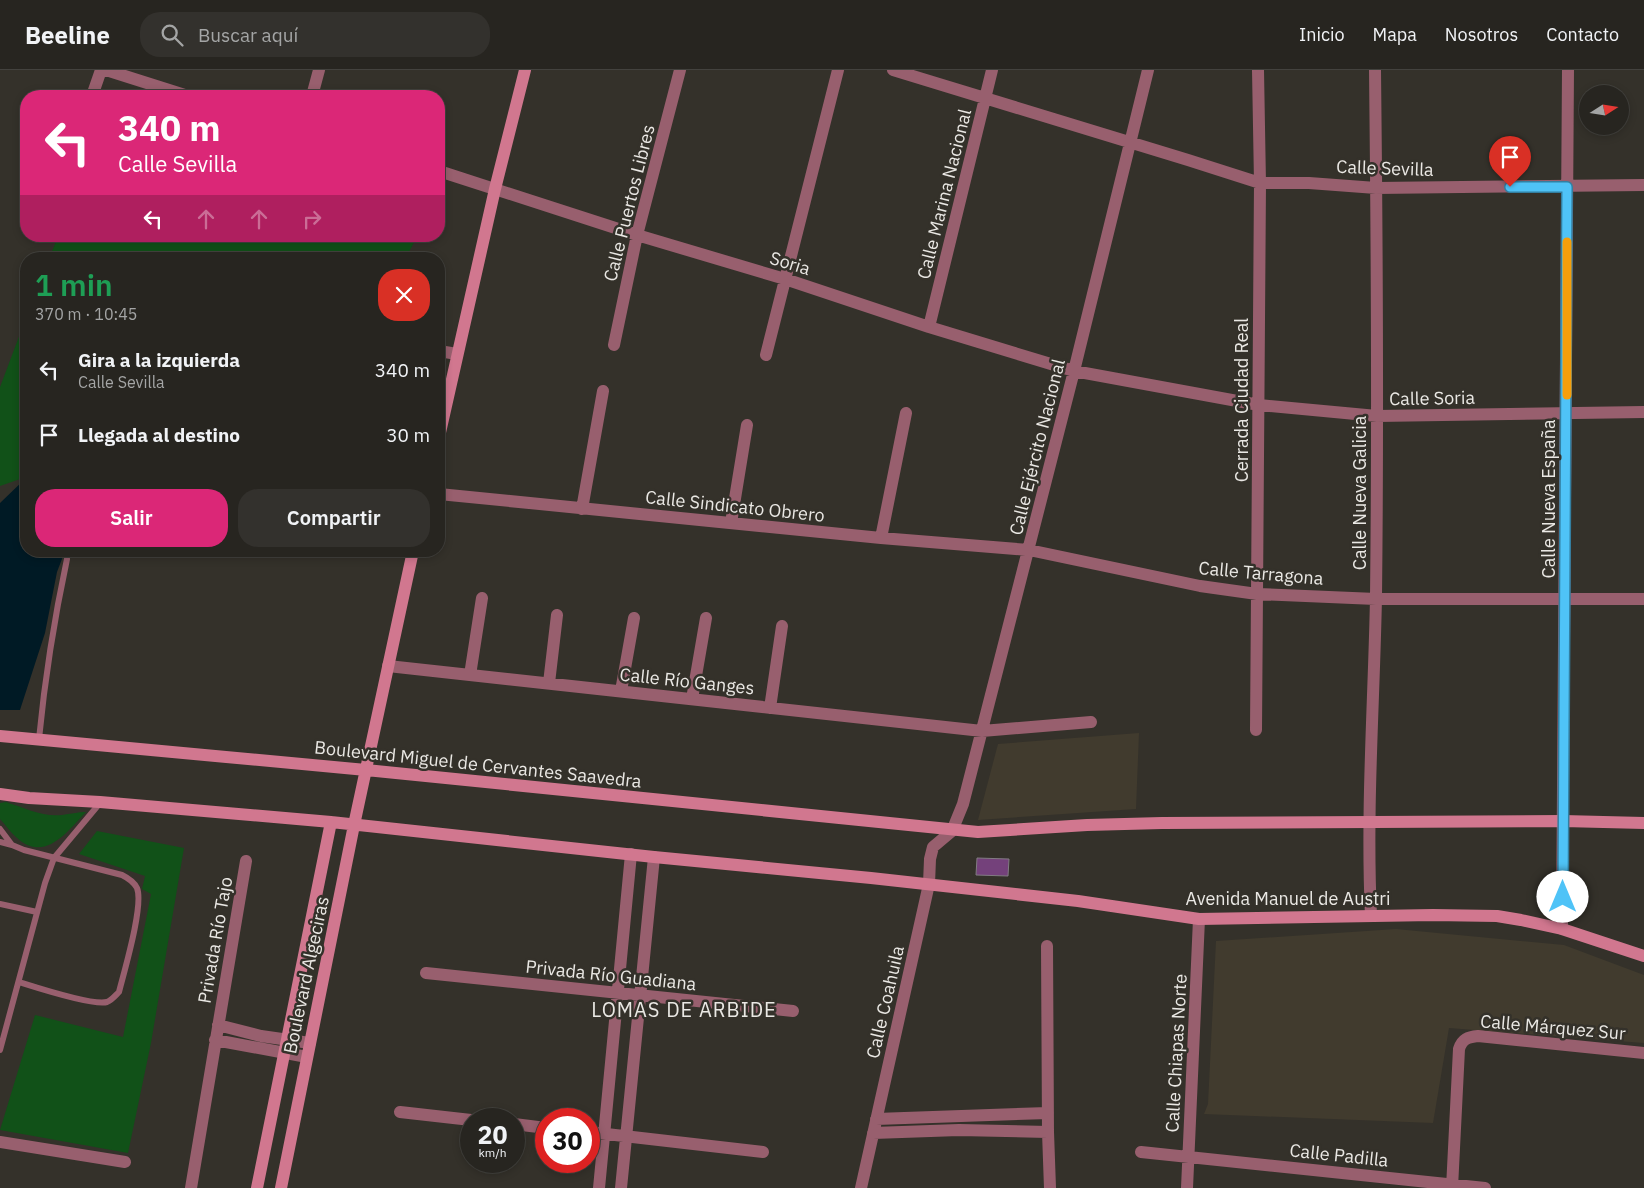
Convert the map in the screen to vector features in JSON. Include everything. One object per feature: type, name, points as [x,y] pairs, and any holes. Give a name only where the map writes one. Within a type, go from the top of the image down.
[{"type":"main road","points":[[445,409],[495,189],[525,70]]},
{"type":"main road","name":"Boulevard Algeciras","points":[[281,1188],[354,826],[412,557]]},
{"type":"main road","name":"Boulevard Miguel de Cervantes Saavedra","points":[[0,736],[366,770],[978,832],[1087,825],[1370,821],[1563,820],[1644,823]]},
{"type":"main road","points":[[0,794],[29,798],[100,802],[331,822],[354,826],[929,884]]},
{"type":"main road","name":"Boulevard Algeciras","points":[[257,1188],[331,822]]},
{"type":"main road","name":"Avenida Manuel de Austri","points":[[929,884],[1078,901],[1199,919],[1443,915],[1497,916],[1562,929],[1644,956]]},
{"type":"street","points":[[94,90],[101,70]]},
{"type":"street","points":[[106,70],[169,90]]},
{"type":"street","points":[[313,90],[318,70]]},
{"type":"street","name":"Calle Puertos Libres","points":[[614,345],[638,235],[680,70]]},
{"type":"street","points":[[766,355],[838,70]]},
{"type":"street","name":"Calle Sevilla","points":[[893,70],[1260,183],[1308,183],[1376,188],[1644,185]]},
{"type":"street","name":"Calle Marina Nacional","points":[[929,327],[992,70]]},
{"type":"street","name":"Calle Ejército Nacional","points":[[952,830],[963,804],[1029,550],[1148,70]]},
{"type":"street","name":"Cerrada Ciudad Real","points":[[1256,730],[1260,183],[1258,70]]},
{"type":"street","name":"Calle Nueva Galicia","points":[[1371,916],[1370,821],[1376,599],[1377,416],[1375,70]]},
{"type":"street","name":"Calle Nueva España","points":[[1562,929],[1568,70]]},
{"type":"street","name":"Soria","points":[[445,173],[638,235],[785,279],[929,327],[1074,371]]},
{"type":"street","points":[[445,352],[457,354]]},
{"type":"street","name":"Calle Soria","points":[[1074,371],[1259,405],[1377,416],[1644,412]]},
{"type":"street","points":[[582,509],[603,391]]},
{"type":"street","points":[[882,538],[906,413]]},
{"type":"street","points":[[731,523],[747,425]]},
{"type":"street","name":"Calle Sindicato Obrero","points":[[445,495],[882,538],[1029,550]]},
{"type":"street","name":"Calle Tarragona","points":[[1029,550],[1200,586],[1257,594],[1376,599],[1644,599]]},
{"type":"street","points":[[470,675],[482,598]]},
{"type":"street","points":[[549,683],[557,614]]},
{"type":"street","points":[[621,691],[634,618]]},
{"type":"street","points":[[692,699],[706,618]]},
{"type":"street","points":[[770,708],[782,626]]},
{"type":"street","name":"Calle Río Ganges","points":[[388,666],[982,731],[1091,722]]},
{"type":"street","name":"Calle Coahuila","points":[[861,1188],[929,884],[930,859],[933,847],[952,830]]},
{"type":"street","points":[[599,1188],[632,854]]},
{"type":"street","points":[[621,1188],[654,857]]},
{"type":"street","name":"Privada Río Tajo","points":[[191,1188],[246,861]]},
{"type":"street","name":"Calle Chiapas Norte","points":[[1187,1188],[1199,919]]},
{"type":"street","points":[[1047,946],[1050,1188]]},
{"type":"street","name":"Privada Río Guadiana","points":[[426,973],[793,1011]]},
{"type":"street","name":"Privada Río Tajo","points":[[218,1025],[286,1047],[307,1057]]},
{"type":"street","name":"Calle Márquez Sur","points":[[1452,1186],[1459,1049],[1461,1043],[1468,1038],[1478,1036],[1644,1053]]},
{"type":"street","name":"Privada Río Tajo","points":[[216,1040],[286,1047],[310,1043]]},
{"type":"street","points":[[400,1112],[460,1119]]},
{"type":"street","points":[[876,1119],[949,1118],[1048,1113]]},
{"type":"street","points":[[873,1133],[959,1130],[1048,1132]]},
{"type":"street","points":[[600,1133],[763,1152]]},
{"type":"street","points":[[0,1142],[124,1162]]},
{"type":"street","name":"Calle Padilla","points":[[1141,1152],[1485,1188]]},
{"type":"lane","points":[[39,739],[49,653],[67,559]]},
{"type":"lane","points":[[0,1050],[45,883],[54,858],[100,802]]},
{"type":"lane","points":[[0,829],[12,845]]},
{"type":"lane","points":[[0,842],[122,875],[134,883],[138,894],[138,906],[119,992],[114,998],[107,1002],[94,1002],[19,982]]},
{"type":"lane","points":[[0,904],[37,912]]},
{"type":"shaded area","points":[[1139,733],[1136,809],[978,820],[998,744]]},
{"type":"shaded area","points":[[1396,929],[1564,945],[1644,975],[1644,1043],[1449,1028],[1433,1123],[1204,1114],[1208,1104],[1216,941]]},
{"type":"green space","points":[[56,242],[414,242],[409,252],[52,252]]},
{"type":"green space","points":[[20,334],[20,479],[0,486],[0,387]]},
{"type":"green space","points":[[6,802],[47,815],[86,812],[63,836],[45,846],[36,847],[26,844],[16,837],[0,819],[0,803]]},
{"type":"green space","points":[[97,831],[184,848],[151,1043],[128,1153],[0,1130],[35,1015],[123,1037],[151,894],[142,889],[145,876],[79,854]]},
{"type":"water","points":[[20,484],[20,557],[63,557],[57,572],[45,633],[20,710],[0,710],[0,503]]},
{"type":"building","points":[[977,858],[1009,859],[1008,876],[976,875]]},
{"type":"slow traffic","points":[[1567,242],[1567,395]]},
{"type":"district","name":"LOMAS DE ARBIDE","points":[[684,1009]]},
{"type":"route","points":[[1510,187],[1567,187],[1563,897]]}]
